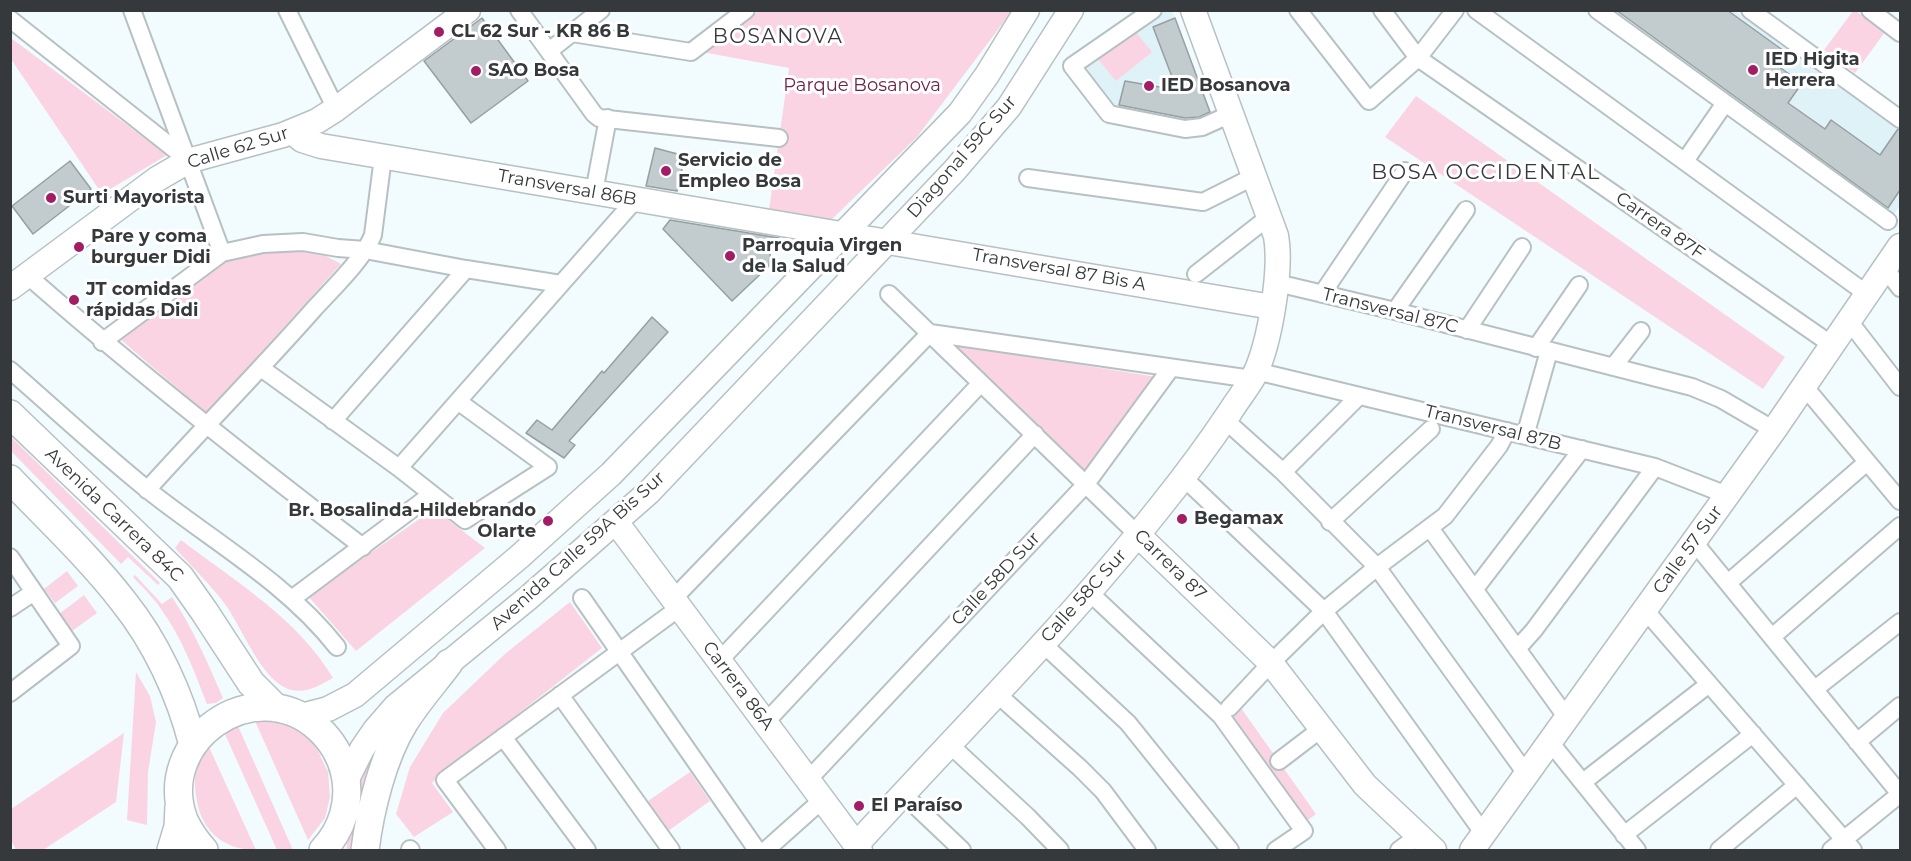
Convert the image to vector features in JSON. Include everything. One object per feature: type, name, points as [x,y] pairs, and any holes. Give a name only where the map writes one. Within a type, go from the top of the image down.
[{"type":"main road","name":"Avenida Carrera 84C","points":[[10,414],[177,575],[204,611],[251,683],[288,712],[313,723],[332,743],[341,761],[346,781]]},
{"type":"main road","points":[[10,479],[111,586],[138,621],[175,689],[193,745]]},
{"type":"main road","points":[[365,850],[376,800],[392,748],[404,724],[449,663]]},
{"type":"main road","points":[[171,850],[178,827],[182,771],[193,745],[209,726],[238,711],[257,707],[288,712]]},
{"type":"main road","points":[[330,847],[344,812],[346,781]]},
{"type":"main road","points":[[180,799],[184,818],[192,836],[204,850]]},
{"type":"street","points":[[132,10],[222,253]]},
{"type":"street","points":[[287,10],[336,109]]},
{"type":"street","name":"Calle 62 Sur","points":[[19,282],[157,179],[188,161],[257,143],[317,121],[468,10]]},
{"type":"street","points":[[519,10],[599,118],[779,138]]},
{"type":"street","points":[[549,51],[601,10]]},
{"type":"street","name":"Diagonal 59C Sur","points":[[845,234],[960,113],[1028,10]]},
{"type":"street","name":"Diagonal 59C Sur","points":[[887,241],[989,132],[1009,106],[1071,10]]},
{"type":"street","points":[[1153,10],[1072,66],[1109,114],[1185,129],[1202,127],[1231,114]]},
{"type":"street","points":[[1193,10],[1270,216],[1279,250],[1277,283]]},
{"type":"street","points":[[1298,10],[1369,101],[1418,58],[1455,10]]},
{"type":"street","name":"Carrera 87F","points":[[1382,10],[1418,58],[1832,345]]},
{"type":"street","points":[[1476,10],[1868,294]]},
{"type":"street","points":[[1597,10],[1888,221]]},
{"type":"street","points":[[1750,10],[1900,119]]},
{"type":"street","points":[[1870,10],[1900,33]]},
{"type":"street","points":[[572,33],[691,52],[744,11]]},
{"type":"street","points":[[10,20],[188,161]]},
{"type":"street","points":[[1685,161],[1725,103]]},
{"type":"street","points":[[594,192],[608,118]]},
{"type":"street","name":"Transversal 86B","points":[[292,132],[302,140],[321,146],[845,234]]},
{"type":"street","points":[[147,490],[205,425],[261,368],[350,270],[365,250],[374,235],[383,157]]},
{"type":"street","points":[[1322,294],[1405,171]]},
{"type":"street","points":[[1028,178],[1203,202],[1255,176]]},
{"type":"street","points":[[399,468],[636,200]]},
{"type":"street","points":[[1395,310],[1466,210]]},
{"type":"street","points":[[1196,274],[1270,216]]},
{"type":"street","name":"Transversal 87 Bis A","points":[[845,234],[1272,307]]},
{"type":"street","name":"Avenida Calle 59A Bis Sur","points":[[288,712],[328,710],[355,695],[571,512],[611,474],[845,234]]},
{"type":"street","name":"Avenida Calle 59A Bis Sur","points":[[346,781],[362,749],[395,707],[616,522],[655,485],[887,241]]},
{"type":"street","points":[[102,342],[222,253],[263,244],[303,242],[365,250],[561,284]]},
{"type":"street","name":"Calle 57 Sur","points":[[1478,842],[1774,430],[1900,246]]},
{"type":"street","points":[[1467,330],[1522,247]]},
{"type":"street","points":[[1885,268],[1900,288]]},
{"type":"street","points":[[333,421],[466,269]]},
{"type":"street","points":[[19,282],[102,342],[205,425],[363,546]]},
{"type":"street","name":"Transversal 87C","points":[[1277,283],[1395,310],[1705,391],[1774,430]]},
{"type":"street","name":"Calle 58C Sur","points":[[858,848],[902,794],[1089,592],[1184,478],[1254,375],[1264,346],[1277,283]]},
{"type":"street","points":[[1525,436],[1543,349],[1579,285]]},
{"type":"street","name":"Carrera 87","points":[[889,294],[1271,663],[1365,785],[1426,843]]},
{"type":"street","points":[[1849,321],[1900,387]]},
{"type":"street","points":[[1613,367],[1641,331]]},
{"type":"street","points":[[497,850],[445,780],[619,652],[676,603],[930,333]]},
{"type":"street","name":"Transversal 87B","points":[[930,333],[1171,368],[1254,375],[1359,396],[1655,467],[1727,495]]},
{"type":"street","points":[[261,368],[465,519],[548,467],[459,402]]},
{"type":"street","name":"Calle 58D Sur","points":[[808,780],[1086,484],[1171,368]]},
{"type":"street","points":[[10,370],[147,490],[292,598],[311,616],[337,647]]},
{"type":"street","points":[[719,661],[981,382]]},
{"type":"street","points":[[1804,386],[1900,501]]},
{"type":"street","points":[[1283,472],[1359,396]]},
{"type":"street","points":[[1225,420],[1283,472],[1377,567],[1527,775]]},
{"type":"street","points":[[1330,522],[1431,429]]},
{"type":"street","points":[[1229,708],[1324,611],[1377,567],[1445,516],[1499,446],[1507,431]]},
{"type":"street","points":[[765,723],[1035,434]]},
{"type":"street","points":[[1475,590],[1582,450]]},
{"type":"street","points":[[1728,583],[1868,462]]},
{"type":"street","points":[[1517,649],[1534,630],[1655,467]]},
{"type":"street","points":[[1184,478],[1324,611],[1478,842]]},
{"type":"street","points":[[292,598],[432,494]]},
{"type":"street","name":"Carrera 86A","points":[[616,522],[858,848]]},
{"type":"street","points":[[1772,637],[1900,526]]},
{"type":"street","points":[[1430,528],[1567,718]]},
{"type":"street","points":[[1645,610],[1797,785],[1843,847],[1900,794],[1694,542]]},
{"type":"street","points":[[10,557],[71,646],[10,693]]},
{"type":"street","points":[[10,608],[34,592]]},
{"type":"street","points":[[1089,592],[1221,716],[1304,831],[1276,850]]},
{"type":"street","points":[[582,598],[757,850]]},
{"type":"street","points":[[1815,689],[1900,622]]},
{"type":"street","points":[[1042,643],[1128,723],[1230,850]]},
{"type":"street","points":[[1583,782],[1709,684]]},
{"type":"street","points":[[996,693],[1103,791],[1147,850]]},
{"type":"street","points":[[560,695],[671,850]]},
{"type":"street","points":[[1857,742],[1900,706]]},
{"type":"street","points":[[1278,761],[1321,729]]},
{"type":"street","points":[[1624,835],[1753,734]]},
{"type":"street","points":[[503,737],[587,850]]},
{"type":"street","points":[[1550,742],[1637,850]]},
{"type":"street","points":[[949,744],[1029,817],[1060,850]]},
{"type":"street","points":[[1719,850],[1797,785]]},
{"type":"street","points":[[902,794],[962,850]]},
{"type":"street","points":[[766,850],[822,800]]},
{"type":"street","points":[[1399,850],[1426,843]]},
{"type":"shaded area","name":"IED Bosanova","points":[[1164,11],[1172,11],[1213,118],[1190,124],[1114,108],[1082,65]]},
{"type":"shaded area","name":"IED Higita Herrera","points":[[1606,11],[1735,11],[1900,130],[1900,206],[1892,217]]},
{"type":"green space","name":"Parque Bosanova","points":[[759,11],[1012,11],[917,137],[831,220],[769,210],[789,68],[702,52]]},
{"type":"green space","points":[[1853,11],[1885,32],[1855,73],[1824,50]]},
{"type":"green space","points":[[1134,30],[1152,52],[1116,81],[1098,59]]},
{"type":"green space","points":[[10,38],[167,155],[102,194],[11,59]]},
{"type":"green space","points":[[1416,96],[1785,357],[1763,389],[1385,137]]},
{"type":"green space","points":[[293,249],[324,255],[341,264],[206,413],[120,339],[219,265],[239,256]]},
{"type":"green space","points":[[949,344],[1157,377],[1088,478]]},
{"type":"green space","points":[[10,437],[160,583],[158,585],[128,557],[121,564],[11,451]]},
{"type":"green space","points":[[434,509],[485,548],[356,651],[308,596]]},
{"type":"green space","points":[[181,540],[244,586],[284,619],[302,637],[333,678],[302,691],[282,686],[274,679],[258,661],[233,616],[221,600],[175,548]]},
{"type":"green space","points":[[67,571],[78,586],[55,603],[44,589]]},
{"type":"green space","points":[[135,575],[162,604],[172,597],[180,609],[223,698],[216,703],[207,704],[175,631],[151,596],[133,577]]},
{"type":"green space","points":[[84,595],[97,613],[72,631],[59,614]]},
{"type":"green space","points":[[570,602],[602,648],[432,783],[453,812],[414,837],[396,814],[410,767],[443,713],[506,653]]},
{"type":"green space","points":[[136,672],[150,696],[156,722],[148,772],[147,825],[127,820]]},
{"type":"green space","points":[[1241,708],[1316,814],[1304,823],[1228,716]]},
{"type":"green space","points":[[255,721],[277,721],[302,730],[317,749],[328,772],[330,797],[325,818],[308,840]]},
{"type":"green space","points":[[238,726],[293,850],[277,850],[224,732]]},
{"type":"green space","points":[[124,733],[116,802],[43,850],[16,850],[11,840],[11,809]]},
{"type":"green space","points":[[385,735],[357,850],[346,850],[359,781],[370,757]]},
{"type":"green space","points":[[209,747],[256,850],[244,849],[223,842],[208,828],[202,818],[196,796],[195,774],[199,762]]},
{"type":"green space","points":[[690,772],[710,801],[668,831],[648,801]]},
{"type":"building","name":"IED Higita Herrera","points":[[1616,10],[1727,10],[1784,51],[1775,64],[1802,83],[1788,103],[1825,129],[1831,120],[1880,155],[1900,129],[1900,190],[1888,208]]},
{"type":"building","name":"SAO Bosa","points":[[482,18],[528,81],[471,123],[424,61]]},
{"type":"building","points":[[1175,18],[1210,112],[1199,117],[1185,118],[1119,105],[1125,81],[1177,90],[1153,27]]},
{"type":"building","name":"Servicio de Empleo Bosa","points":[[655,148],[685,156],[677,191],[646,186]]},
{"type":"building","name":"Surti Mayorista","points":[[70,161],[91,189],[33,234],[12,206]]},
{"type":"building","name":"Parroquia Virgen de la Salud","points":[[670,220],[779,238],[777,245],[771,246],[769,266],[732,301],[663,229]]},
{"type":"building","points":[[652,317],[668,332],[569,441],[575,445],[564,458],[526,433],[537,420],[552,430]]},
{"type":"place","name":"CL 62 Sur - KR 86 B","points":[[439,32]]},
{"type":"place","name":"IED Higita Herrera","points":[[1753,70]]},
{"type":"place","name":"SAO Bosa","points":[[476,71]]},
{"type":"place","name":"IED Bosanova","points":[[1149,86]]},
{"type":"place","name":"Servicio de Empleo Bosa","points":[[666,171]]},
{"type":"place","name":"Surti Mayorista","points":[[51,198]]},
{"type":"place","name":"Pare y coma burguer Didi","points":[[79,247]]},
{"type":"place","name":"Parroquia Virgen de la Salud","points":[[730,256]]},
{"type":"place","name":"JT comidas rápidas Didi","points":[[74,300]]},
{"type":"place","name":"Begamax","points":[[1182,519]]},
{"type":"place","name":"Br. Bosalinda-Hildebrando Olarte","points":[[548,521]]},
{"type":"place","name":"El Paraíso","points":[[859,806]]},
{"type":"district","name":"BOSANOVA","points":[[778,37]]},
{"type":"district","name":"BOSA OCCIDENTAL","points":[[1486,173]]}]
